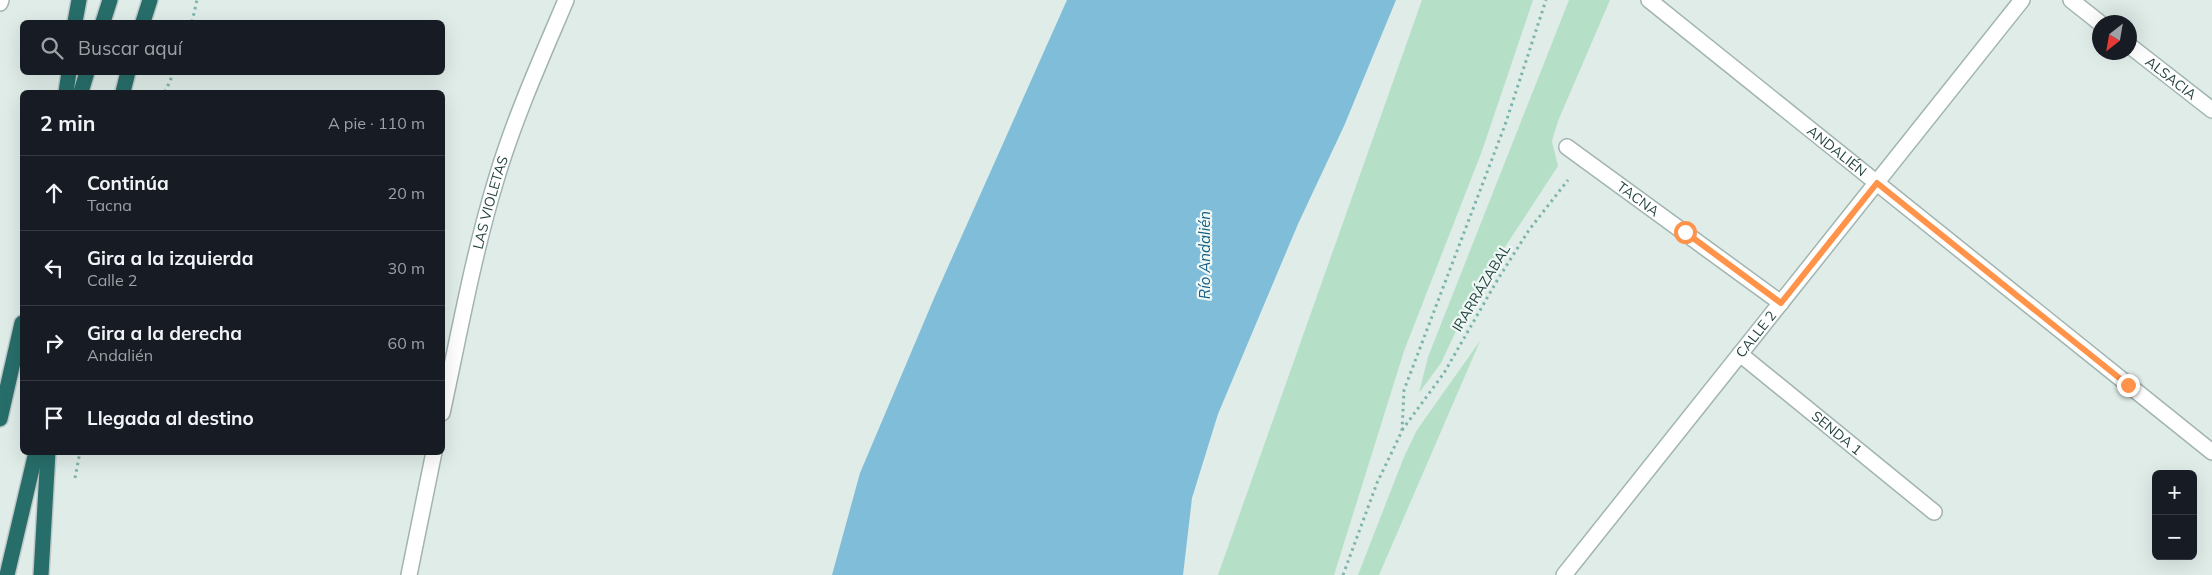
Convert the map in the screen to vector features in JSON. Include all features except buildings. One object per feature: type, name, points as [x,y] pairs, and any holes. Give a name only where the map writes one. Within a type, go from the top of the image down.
[{"type":"highway","points":[[75,20],[79,0]]},
{"type":"highway","points":[[104,20],[110,0]]},
{"type":"highway","points":[[144,20],[150,0]]},
{"type":"highway","points":[[66,90],[69,75]]},
{"type":"highway","points":[[82,90],[86,75]]},
{"type":"highway","points":[[124,90],[127,75]]},
{"type":"highway","points":[[0,419],[20,332]]},
{"type":"highway","points":[[6,575],[35,455]]},
{"type":"highway","points":[[41,575],[48,455]]},
{"type":"street","name":"LAS VIOLETAS","points":[[445,399],[478,241],[496,178],[515,124],[566,0]]},
{"type":"street","name":"ANDALIÉN","points":[[1650,0],[2212,452]]},
{"type":"street","name":"CALLE 2","points":[[1564,575],[2022,0]]},
{"type":"street","points":[[2071,0],[2092,16]]},
{"type":"street","name":"ALSACIA","points":[[2137,51],[2212,110]]},
{"type":"street","name":"TACNA","points":[[1567,147],[1781,303]]},
{"type":"street","name":"SENDA 1","points":[[1740,354],[1934,512]]},
{"type":"street","points":[[408,575],[433,455]]},
{"type":"path","points":[[192,20],[197,0]]},
{"type":"path","points":[[1343,575],[1377,483],[1402,431],[1404,390],[1505,125],[1546,0]]},
{"type":"path","points":[[166,90],[173,75]]},
{"type":"path","name":"IRARRÁZABAL","points":[[1402,431],[1444,373],[1498,279],[1529,230],[1584,160]]},
{"type":"green space","points":[[1422,0],[1533,0],[1482,151],[1404,351],[1334,575],[1218,575]]},
{"type":"green space","points":[[1569,0],[1610,0],[1558,121],[1552,141],[1558,166],[1471,299],[1441,363],[1419,393],[1428,357]]},
{"type":"green space","points":[[1480,341],[1379,575],[1358,575],[1404,457],[1417,430]]},
{"type":"water","name":"Río Andalién","points":[[1067,0],[1396,0],[1344,126],[1298,224],[1218,414],[1192,498],[1183,575],[832,575],[860,473],[935,296]]},
{"type":"route","points":[[1685,232],[1781,303],[1877,183],[2128,385]]}]
